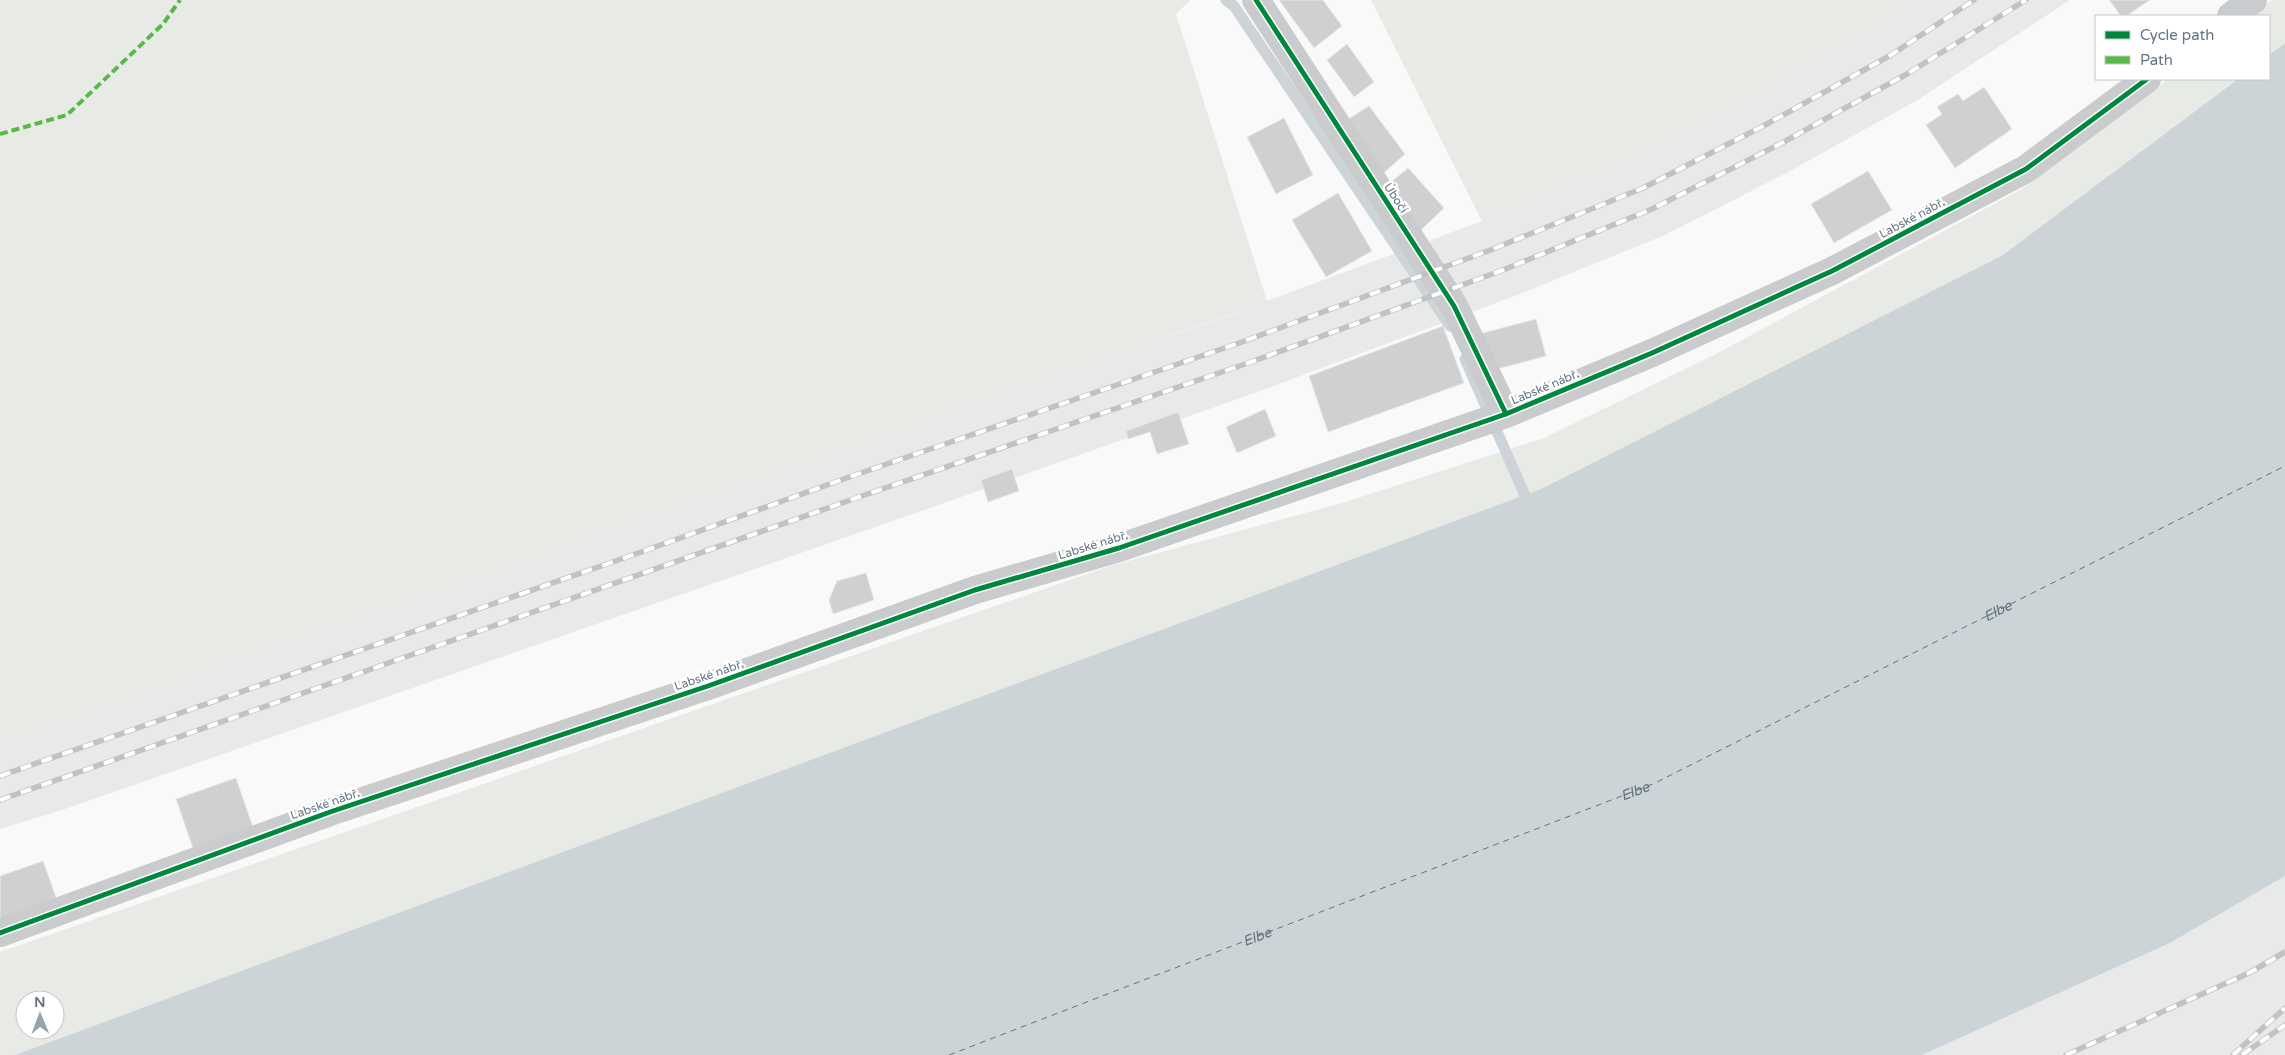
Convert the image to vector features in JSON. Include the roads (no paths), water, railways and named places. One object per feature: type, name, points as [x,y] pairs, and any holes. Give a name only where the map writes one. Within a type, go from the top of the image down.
[{"type":"street","name":"Úbočí","points":[[1256,0],[1454,306],[1506,414]]},
{"type":"street","points":[[2232,15],[2253,0]]},
{"type":"street","name":"Labské nábř.","points":[[0,933],[330,812],[708,686],[975,590],[1119,548],[1506,414],[1652,353],[1841,266],[2026,169],[2146,80]]},
{"type":"water","name":"Elbe","points":[[2285,43],[2285,876],[2170,943],[1922,1055],[15,1055],[55,1040],[65,1040],[65,1036],[1541,489],[2003,255],[2237,80],[2270,80],[2270,54]]},
{"type":"waterway","points":[[1226,0],[1234,6],[1450,326]]},
{"type":"waterway","points":[[1465,359],[1531,509]]},
{"type":"railway","points":[[0,776],[644,551],[852,476],[1242,342],[1493,249],[1643,188],[1767,124],[1891,55],[1974,0]]},
{"type":"railway","points":[[0,800],[859,497],[1248,363],[1503,270],[1652,209],[1780,144],[1907,74],[2026,0]]},
{"type":"railway","points":[[2066,1055],[2249,973],[2285,952]]},
{"type":"railway","points":[[2233,1055],[2285,1008]]},
{"type":"railway","points":[[2242,1055],[2285,1025]]}]
